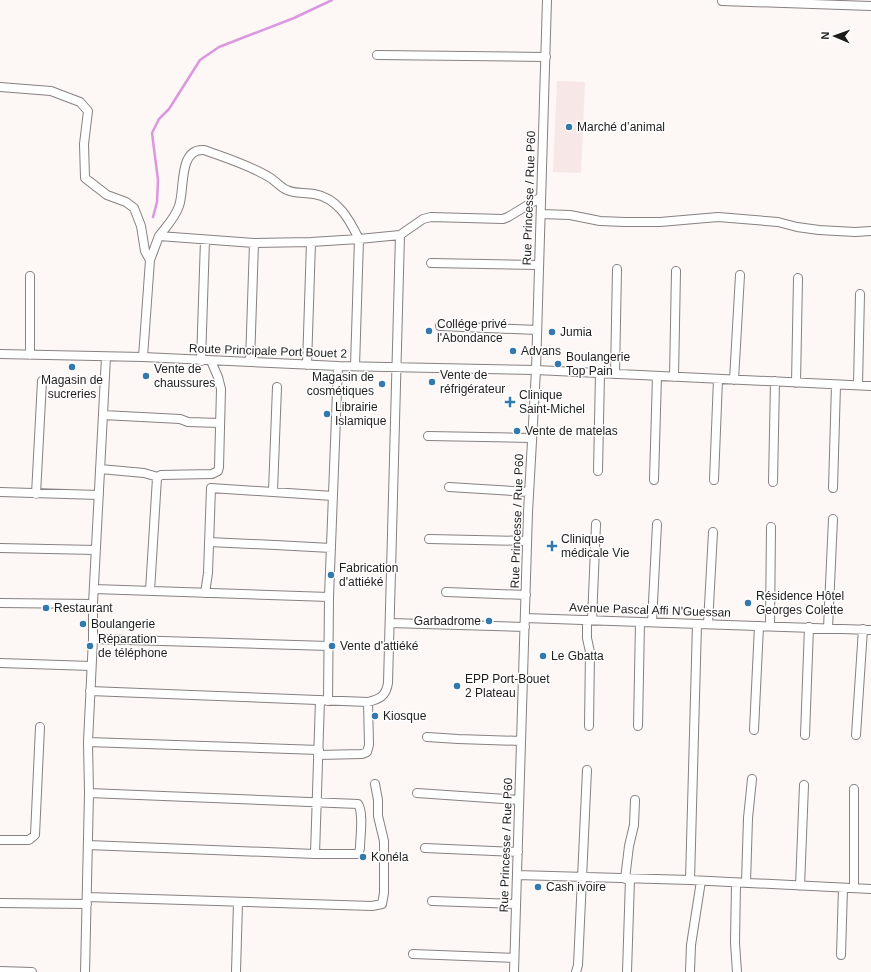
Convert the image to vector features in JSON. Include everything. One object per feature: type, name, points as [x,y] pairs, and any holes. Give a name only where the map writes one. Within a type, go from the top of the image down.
[{"type":"street","name":"Rue Princesse / Rue P60","points":[[514,972],[527,541],[536,370],[547,0]]},
{"type":"street","points":[[722,1],[871,6]]},
{"type":"street","points":[[377,55],[546,57]]},
{"type":"street","points":[[0,87],[51,91],[80,102],[88,111],[84,144],[85,178],[107,195],[126,202],[134,208],[141,226],[145,251],[150,260]]},
{"type":"street","points":[[143,357],[150,260],[158,236],[176,214],[180,205],[185,167],[192,153],[198,150],[204,150],[248,166],[270,178],[288,191],[313,193],[328,198],[341,208],[359,239],[355,366]]},
{"type":"street","points":[[158,236],[254,243],[311,242],[400,235],[424,219],[431,217],[502,219],[508,217],[541,196]]},
{"type":"street","points":[[541,214],[570,215],[600,221],[625,222],[660,222],[718,218],[778,222],[818,230],[871,232]]},
{"type":"street","points":[[90,691],[368,702],[382,697],[387,689],[390,623],[400,235]]},
{"type":"street","points":[[201,360],[205,240]]},
{"type":"street","points":[[307,365],[311,242]]},
{"type":"street","points":[[250,362],[254,243]]},
{"type":"street","points":[[431,263],[539,265]]},
{"type":"street","points":[[615,374],[617,269]]},
{"type":"street","points":[[674,377],[676,271]]},
{"type":"street","points":[[734,380],[740,275]]},
{"type":"street","points":[[30,276],[30,355]]},
{"type":"street","points":[[796,383],[798,278]]},
{"type":"street","points":[[858,385],[860,294]]},
{"type":"street","points":[[440,326],[537,330]]},
{"type":"street","name":"Route Principale Port Bouet 2","points":[[0,354],[143,357],[338,366],[536,370],[871,386]]},
{"type":"street","points":[[85,972],[89,793],[88,742],[93,638],[93,604],[106,357]]},
{"type":"street","points":[[100,469],[144,473],[158,477],[161,475],[212,474],[218,471],[221,389],[218,377],[211,361]]},
{"type":"street","points":[[315,854],[319,753],[329,646],[332,496],[338,366]]},
{"type":"street","points":[[598,470],[600,373]]},
{"type":"street","points":[[654,480],[657,376]]},
{"type":"street","points":[[714,480],[718,379]]},
{"type":"street","points":[[36,494],[42,381]]},
{"type":"street","points":[[773,482],[775,381]]},
{"type":"street","points":[[833,488],[836,384]]},
{"type":"street","points":[[273,491],[277,387]]},
{"type":"street","points":[[102,415],[180,419],[188,422],[220,423]]},
{"type":"street","points":[[428,436],[532,438]]},
{"type":"street","points":[[205,593],[208,573],[212,474]]},
{"type":"street","points":[[150,591],[156,481],[158,477]]},
{"type":"street","points":[[212,488],[332,496]]},
{"type":"street","points":[[449,488],[529,492]]},
{"type":"street","points":[[0,492],[99,495]]},
{"type":"street","points":[[828,628],[833,519]]},
{"type":"street","points":[[589,726],[590,652],[587,638],[596,524]]},
{"type":"street","points":[[652,622],[657,524]]},
{"type":"street","points":[[770,626],[771,527]]},
{"type":"street","points":[[708,624],[713,532]]},
{"type":"street","points":[[429,539],[527,541]]},
{"type":"street","points":[[209,542],[275,544],[331,548]]},
{"type":"street","points":[[0,548],[96,550]]},
{"type":"street","points":[[94,589],[329,597]]},
{"type":"street","points":[[446,592],[526,595]]},
{"type":"street","points":[[0,603],[93,604]]},
{"type":"street","name":"Avenue Pascal Affi N'Guessan","points":[[390,623],[589,620],[867,629]]},
{"type":"street","points":[[638,726],[640,622]]},
{"type":"street","points":[[690,880],[697,624]]},
{"type":"street","points":[[754,730],[759,626]]},
{"type":"street","points":[[805,735],[809,627]]},
{"type":"street","points":[[856,735],[867,629]]},
{"type":"street","points":[[93,638],[329,646]]},
{"type":"street","points":[[0,663],[91,666]]},
{"type":"street","points":[[88,742],[362,754],[367,752],[369,745],[368,702]]},
{"type":"street","points":[[0,840],[29,840],[35,835],[40,727]]},
{"type":"street","points":[[427,737],[521,741]]},
{"type":"street","points":[[576,972],[578,965],[583,877],[587,770]]},
{"type":"street","points":[[746,883],[748,818],[752,779]]},
{"type":"street","points":[[0,903],[87,900],[372,906],[382,904],[385,887],[384,841],[378,816],[378,800],[375,784]]},
{"type":"street","points":[[800,886],[804,785]]},
{"type":"street","points":[[854,789],[854,888]]},
{"type":"street","points":[[88,845],[315,854],[357,854],[359,852],[361,815],[360,806],[358,804],[89,793]]},
{"type":"street","points":[[417,793],[519,800]]},
{"type":"street","points":[[627,972],[627,879],[629,846],[634,825],[635,800]]},
{"type":"street","points":[[425,848],[518,852]]},
{"type":"street","points":[[517,875],[690,880],[871,889]]},
{"type":"street","points":[[690,972],[691,945],[701,881]]},
{"type":"street","points":[[736,883],[735,943],[737,972]]},
{"type":"street","points":[[841,955],[843,888]]},
{"type":"street","points":[[432,901],[516,904]]},
{"type":"street","points":[[236,972],[238,902]]},
{"type":"street","points":[[413,954],[514,958]]},
{"type":"street","points":[[0,971],[32,972]]},
{"type":"shaded area","name":"Marché d’animal","points":[[557,81],[585,82],[581,173],[553,172]]},
{"type":"waterway","points":[[153,217],[157,202],[158,180],[152,133],[159,119],[169,109],[200,60],[219,47],[294,18],[332,0]]},
{"type":"place","name":"Marché d’animal","points":[[569,127]]},
{"type":"place","name":"Collége privé l'Abondance","points":[[429,331]]},
{"type":"place","name":"Jumia","points":[[552,332]]},
{"type":"place","name":"Advans","points":[[513,351]]},
{"type":"place","name":"Boulangerie Top Pain","points":[[558,364]]},
{"type":"place","name":"Magasin de sucreries","points":[[72,367]]},
{"type":"place","name":"Vente de chaussures","points":[[146,376]]},
{"type":"place","name":"Vente de réfrigérateur","points":[[432,382]]},
{"type":"place","name":"Magasin de cosmétiques","points":[[382,384]]},
{"type":"place","name":"Clinique Saint-Michel","points":[[510,402]]},
{"type":"place","name":"Librairie Islamique","points":[[327,414]]},
{"type":"place","name":"Vente de matelas","points":[[517,431]]},
{"type":"place","name":"Clinique médicale Vie","points":[[552,546]]},
{"type":"place","name":"Fabrication d'attiéké","points":[[331,575]]},
{"type":"place","name":"Résidence Hôtel Georges Colette","points":[[748,603]]},
{"type":"place","name":"Restaurant","points":[[46,608]]},
{"type":"place","name":"Garbadrome","points":[[489,621]]},
{"type":"place","name":"Boulangerie","points":[[83,624]]},
{"type":"place","name":"Réparation de téléphone","points":[[90,646]]},
{"type":"place","name":"Vente d'attiéké","points":[[332,646]]},
{"type":"place","name":"Le Gbatta","points":[[543,656]]},
{"type":"place","name":"EPP Port-Bouet 2 Plateau","points":[[457,686]]},
{"type":"place","name":"Kiosque","points":[[375,716]]},
{"type":"place","name":"Konéla","points":[[363,857]]},
{"type":"place","name":"Cash ivoire","points":[[538,887]]}]
